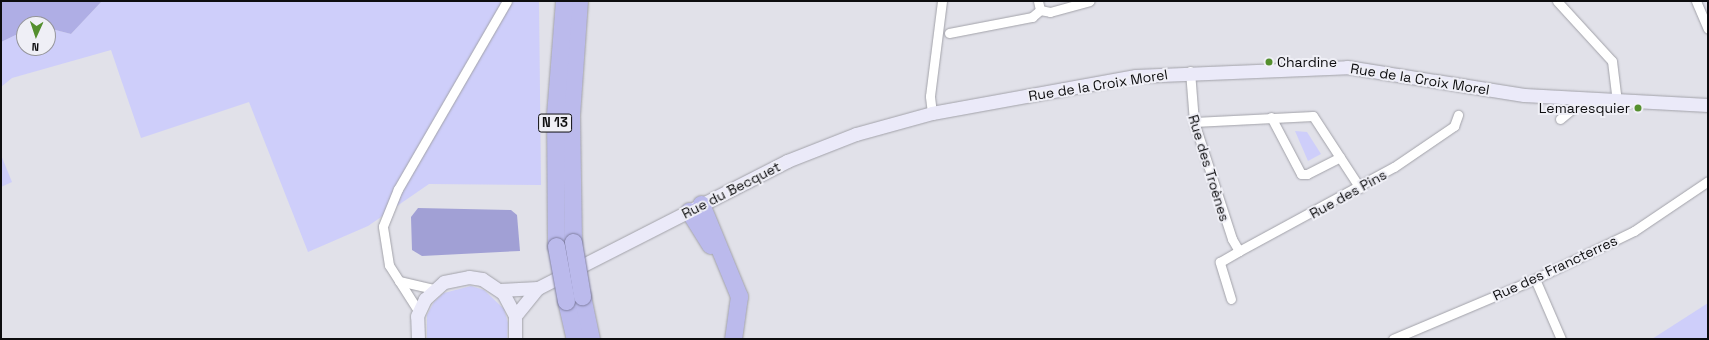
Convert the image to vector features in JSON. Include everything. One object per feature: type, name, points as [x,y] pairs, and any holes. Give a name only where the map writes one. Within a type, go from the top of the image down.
[{"type":"highway","name":"N 13","points":[[564,1],[555,115],[556,246],[566,301],[575,339]]},
{"type":"highway","name":"N 13","points":[[579,1],[571,115],[573,242],[591,339]]},
{"type":"highway","points":[[695,208],[729,288],[730,318],[723,339]]},
{"type":"highway","points":[[695,208],[739,296],[733,339]]},
{"type":"highway","points":[[586,314],[602,339]]},
{"type":"main road","name":"Rue de la Croix Morel","points":[[932,113],[1136,76],[1190,71],[1347,67],[1517,94],[1617,102],[1708,105]]},
{"type":"main road","name":"Rue du Becquet","points":[[500,290],[538,288],[695,208],[814,150],[856,134],[932,113]]},
{"type":"main road","points":[[418,339],[419,312],[433,289],[456,278],[469,277],[482,279],[500,290],[516,316],[515,339]]},
{"type":"main road","name":"Rue du Becquet","points":[[516,316],[538,288]]},
{"type":"street","points":[[419,312],[389,265],[385,248],[383,226],[390,204],[507,1]]},
{"type":"street","points":[[932,113],[930,96],[942,1]]},
{"type":"street","points":[[949,33],[1032,17],[1039,6],[1050,12],[1090,1]]},
{"type":"street","points":[[1557,1],[1612,61],[1617,102]]},
{"type":"street","points":[[1696,1],[1708,29]]},
{"type":"street","name":"Rue des Troènes","points":[[1190,71],[1194,122],[1232,239],[1240,251]]},
{"type":"street","points":[[1560,119],[1572,109],[1575,99]]},
{"type":"street","points":[[1194,122],[1314,116],[1360,188]]},
{"type":"street","name":"Rue des Pins","points":[[1231,300],[1220,262],[1360,188],[1454,126],[1458,116]]},
{"type":"street","points":[[1271,117],[1301,174],[1307,174],[1340,157]]},
{"type":"street","name":"Rue des Francterres","points":[[1399,338],[1535,279],[1634,231],[1708,180]]},
{"type":"street","points":[[1535,279],[1561,339]]},
{"type":"street","points":[[399,281],[433,289]]},
{"type":"shaded area","points":[[1,1],[102,1],[71,34],[56,30],[56,16],[16,16],[16,35],[1,42]]},
{"type":"shaded area","points":[[102,1],[539,1],[541,185],[429,184],[368,226],[308,252],[249,102],[141,138],[111,50],[12,78],[1,87],[1,42],[16,35],[16,56],[56,56],[56,30],[71,34]]},
{"type":"shaded area","points":[[1295,131],[1307,132],[1321,154],[1308,161]]},
{"type":"shaded area","points":[[1,155],[12,182],[1,187]]},
{"type":"shaded area","points":[[418,208],[511,210],[517,215],[520,251],[422,256],[412,250],[411,217]]},
{"type":"shaded area","points":[[471,286],[484,290],[504,309],[508,323],[507,339],[427,339],[427,315],[434,302],[444,293]]},
{"type":"shaded area","points":[[1708,303],[1708,339],[1652,339]]},
{"type":"place","name":"Chardine","points":[[1269,62]]},
{"type":"place","name":"Lemaresquier","points":[[1638,108]]}]
